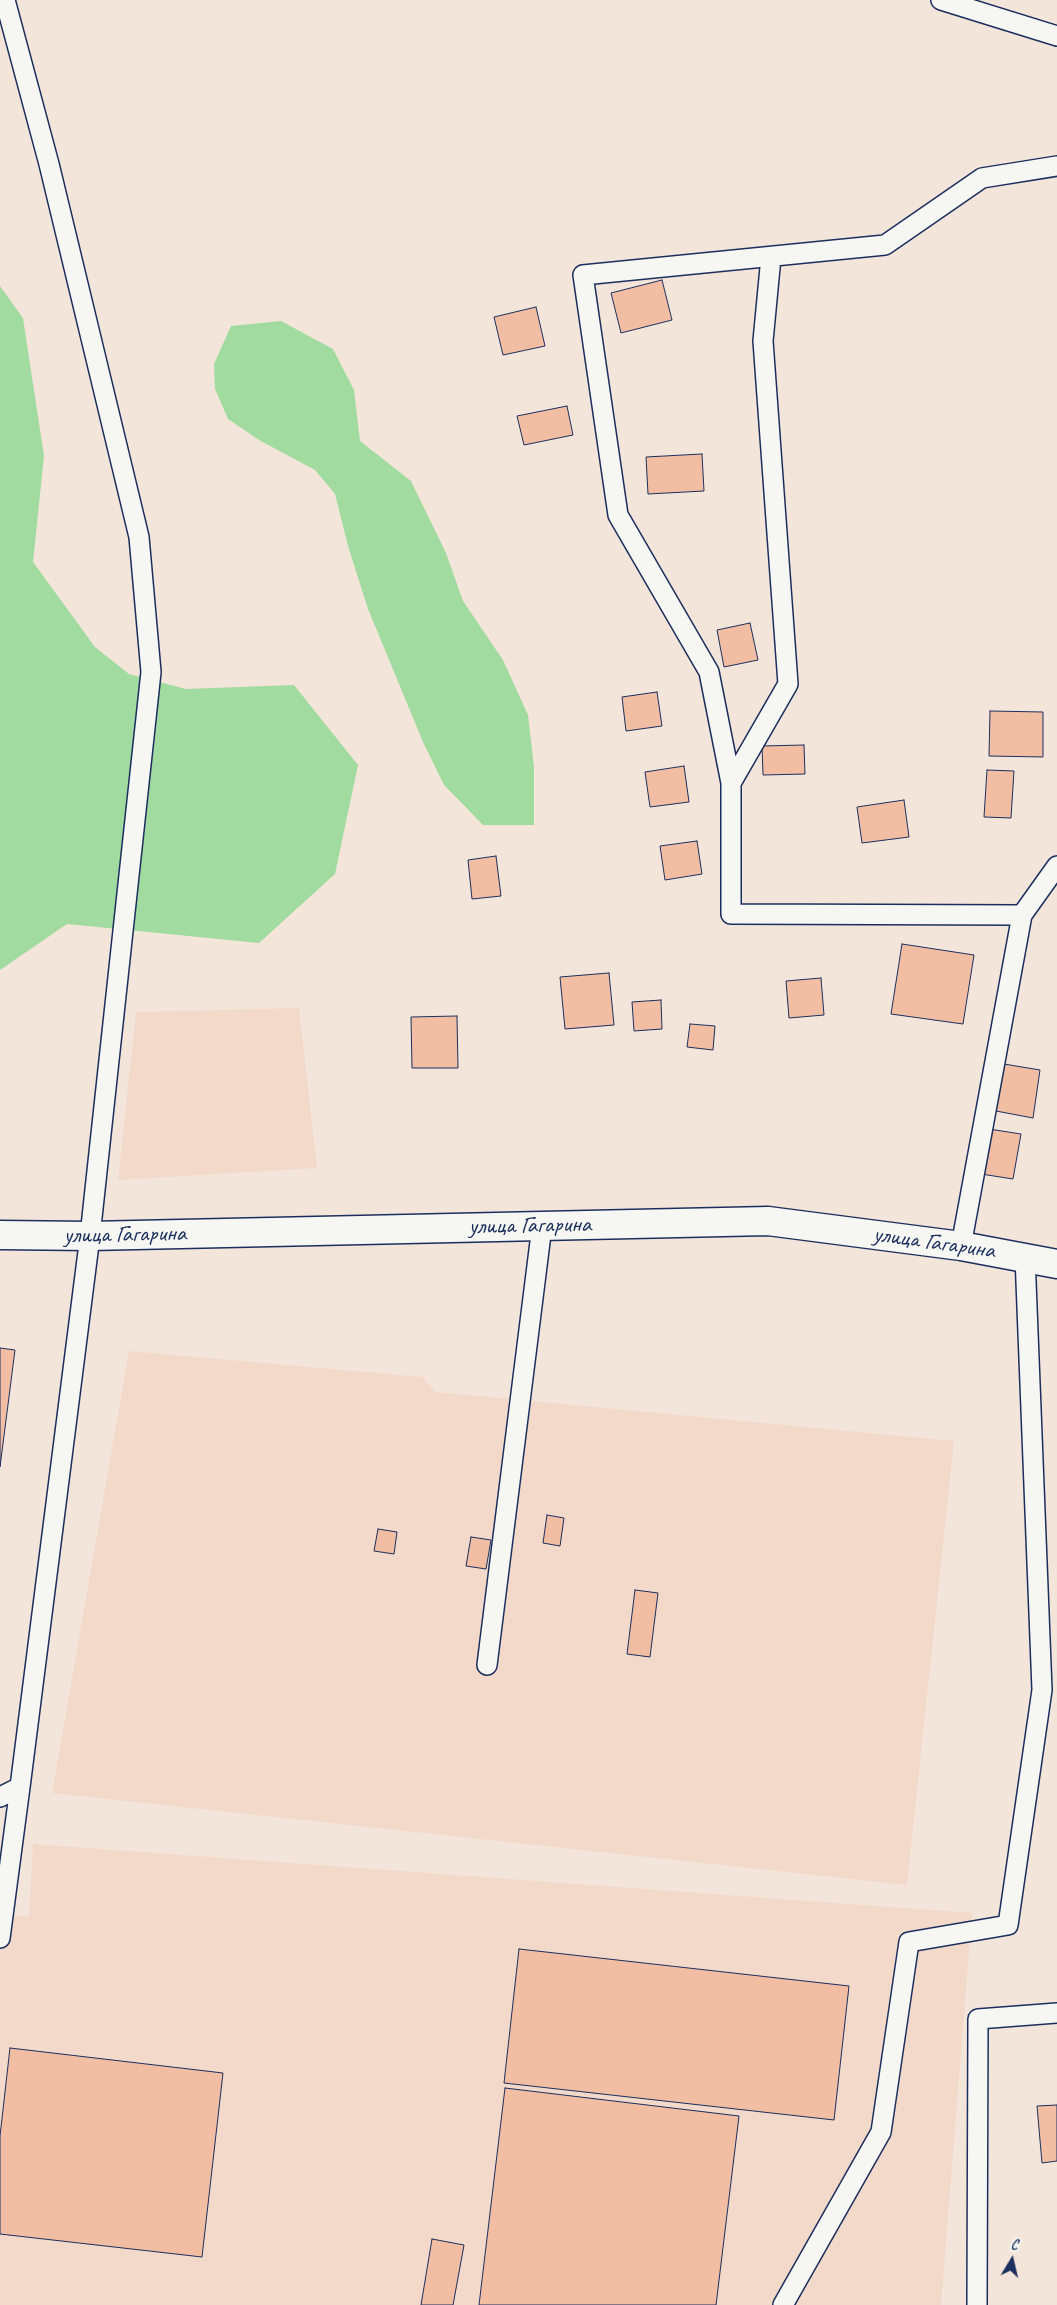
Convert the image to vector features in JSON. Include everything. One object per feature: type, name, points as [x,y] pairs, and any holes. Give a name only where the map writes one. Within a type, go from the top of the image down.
[{"type":"street","name":"улица Гагарина","points":[[0,1235],[90,1236],[768,1221],[961,1246],[1025,1256],[1057,1264]]},
{"type":"lane","points":[[0,1938],[90,1236],[151,672],[139,537],[49,164],[5,0]]},
{"type":"lane","points":[[940,0],[1057,36]]},
{"type":"lane","points":[[1022,915],[731,914],[731,783],[709,672],[618,515],[583,275],[885,245],[982,178],[1057,166]]},
{"type":"lane","points":[[731,783],[788,684],[763,340],[771,257]]},
{"type":"lane","points":[[961,1246],[1022,915],[1057,866]]},
{"type":"lane","points":[[487,1665],[542,1226]]},
{"type":"lane","points":[[783,2305],[880,2132],[909,1942],[1008,1924],[1042,1690],[1025,1256]]},
{"type":"lane","points":[[0,1797],[20,1787]]},
{"type":"lane","points":[[977,2305],[978,2019],[1057,2013]]},
{"type":"shaded area","points":[[299,1008],[317,1168],[118,1180],[136,1012]]},
{"type":"shaded area","points":[[129,1351],[422,1377],[436,1392],[954,1441],[907,1885],[52,1793]]},
{"type":"shaded area","points":[[33,1844],[972,1913],[941,2305],[0,2305],[0,1916],[29,1916]]},
{"type":"green space","points":[[0,286],[23,318],[44,456],[33,562],[95,647],[129,674],[186,689],[294,685],[358,765],[335,874],[259,943],[67,924],[0,970]]},
{"type":"green space","points":[[281,321],[333,349],[354,390],[360,441],[411,481],[446,553],[463,601],[503,660],[528,715],[534,767],[534,825],[483,825],[444,785],[423,742],[368,609],[348,546],[335,494],[315,470],[259,440],[228,419],[215,389],[214,364],[231,326]]},
{"type":"building","points":[[662,280],[672,320],[621,333],[611,293]]},
{"type":"building","points":[[536,307],[545,346],[503,355],[494,317]]},
{"type":"building","points":[[567,406],[573,435],[524,445],[517,416]]},
{"type":"building","points":[[702,454],[704,491],[648,494],[646,457]]},
{"type":"building","points":[[750,623],[758,660],[724,667],[717,630]]},
{"type":"building","points":[[657,692],[662,726],[626,731],[622,697]]},
{"type":"building","points":[[990,711],[1043,712],[1043,757],[989,756]]},
{"type":"building","points":[[804,745],[805,774],[763,775],[762,746]]},
{"type":"building","points":[[684,766],[689,802],[650,807],[645,772]]},
{"type":"building","points":[[987,770],[1014,771],[1011,818],[984,817]]},
{"type":"building","points":[[904,800],[909,837],[862,843],[857,807]]},
{"type":"building","points":[[697,841],[702,874],[665,880],[660,846]]},
{"type":"building","points":[[496,856],[501,896],[472,899],[468,860]]},
{"type":"building","points":[[902,944],[974,955],[963,1024],[891,1014]]},
{"type":"building","points":[[609,973],[614,1025],[565,1029],[560,977]]},
{"type":"building","points":[[821,978],[824,1015],[789,1018],[786,981]]},
{"type":"building","points":[[661,1000],[662,1029],[634,1031],[632,1002]]},
{"type":"building","points":[[457,1016],[458,1068],[412,1068],[411,1017]]},
{"type":"building","points":[[690,1024],[715,1026],[713,1050],[687,1047]]},
{"type":"building","points":[[1004,1064],[1040,1070],[1033,1118],[996,1111]]},
{"type":"building","points":[[989,1129],[1021,1134],[1013,1179],[981,1174]]},
{"type":"building","points":[[0,1348],[15,1350],[0,1467]]},
{"type":"building","points":[[547,1515],[564,1518],[560,1546],[543,1543]]},
{"type":"building","points":[[378,1529],[397,1532],[394,1554],[374,1551]]},
{"type":"building","points":[[471,1537],[491,1540],[486,1569],[466,1566]]},
{"type":"building","points":[[635,1590],[658,1593],[650,1657],[627,1654]]},
{"type":"building","points":[[519,1949],[849,1986],[834,2120],[504,2083]]},
{"type":"building","points":[[10,2048],[223,2073],[202,2257],[0,2234],[0,2136]]},
{"type":"building","points":[[505,2088],[739,2116],[716,2305],[479,2305]]},
{"type":"building","points":[[1057,2105],[1057,2161],[1042,2163],[1037,2106]]},
{"type":"building","points":[[432,2239],[464,2245],[453,2305],[421,2305]]}]
